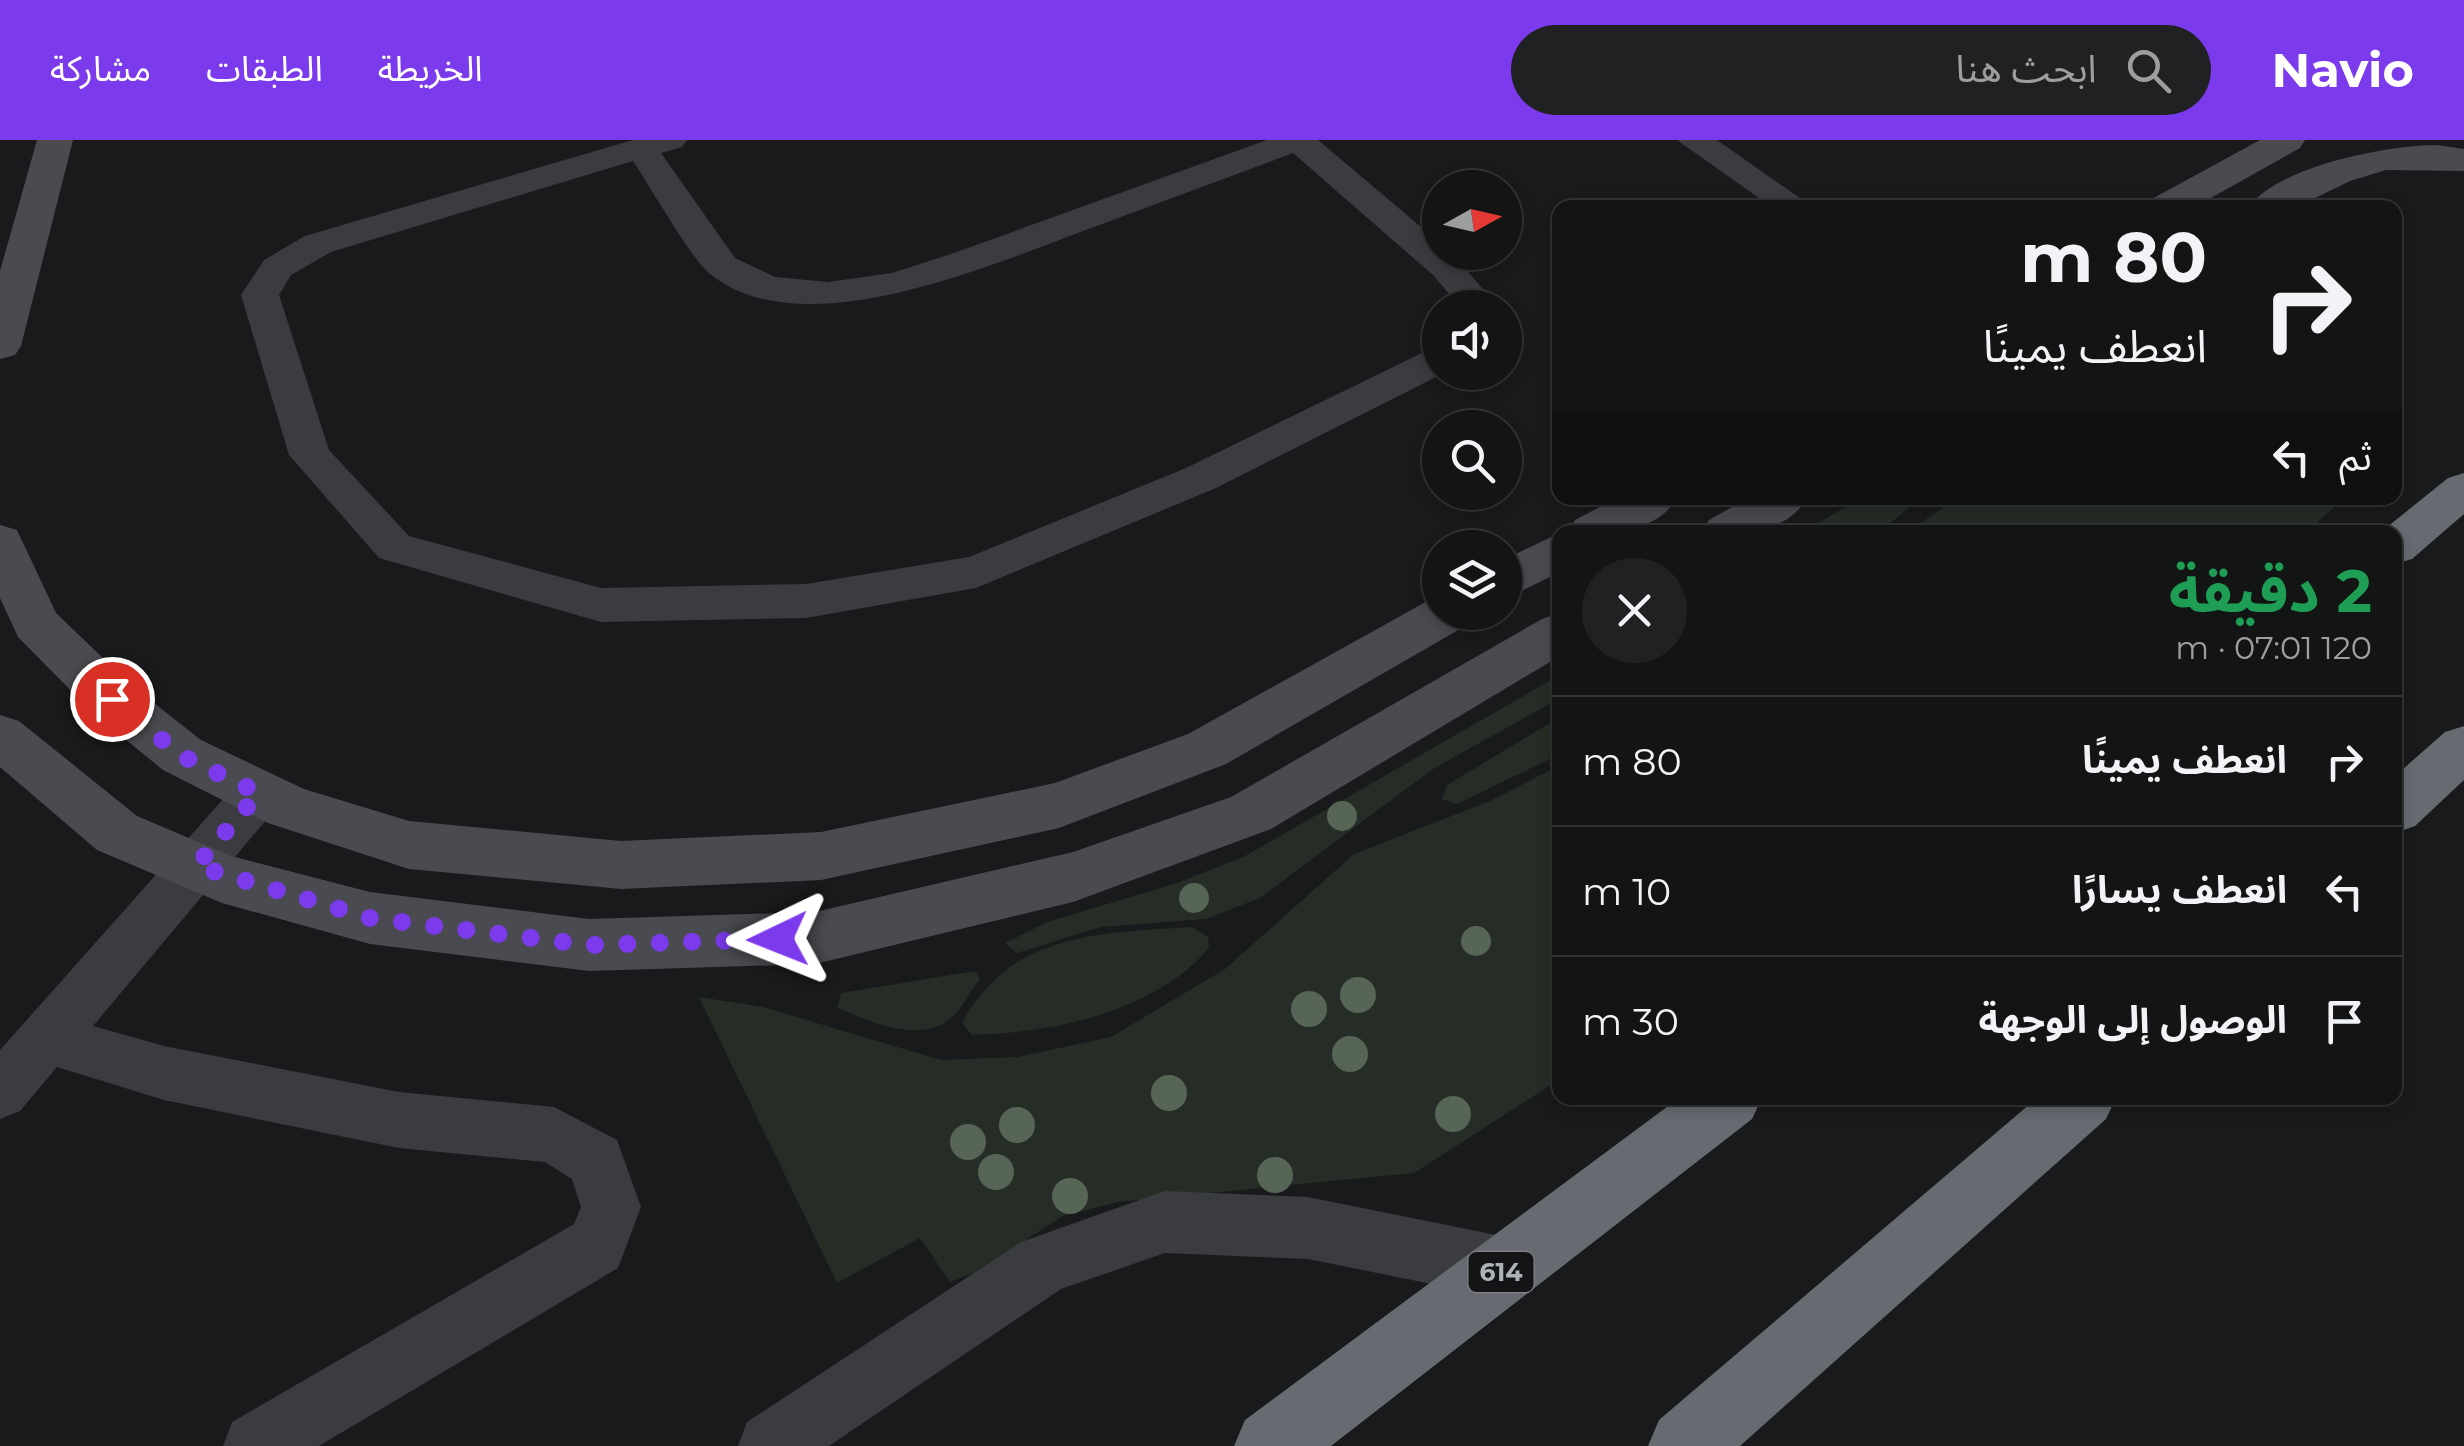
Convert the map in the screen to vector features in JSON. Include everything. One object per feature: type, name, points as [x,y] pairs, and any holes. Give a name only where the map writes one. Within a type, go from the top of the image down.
[{"type":"highway","points":[[2402,542],[2464,489]]},
{"type":"highway","points":[[2402,804],[2464,747]]},
{"type":"highway","name":"614","points":[[1271,1446],[1721,1105]]},
{"type":"highway","points":[[1686,1446],[2076,1105]]},
{"type":"main road","points":[[0,346],[55,140]]},
{"type":"main road","points":[[2178,200],[2287,140]]},
{"type":"main road","points":[[2280,200],[2318,177],[2378,158],[2464,160]]},
{"type":"main road","points":[[1605,525],[1641,505]]},
{"type":"main road","points":[[1738,525],[1772,505]]},
{"type":"main road","points":[[0,542],[36,624],[112,699],[182,756],[288,807],[409,845],[621,865],[821,856],[1059,806],[1207,749],[1422,627]]},
{"type":"main road","points":[[1522,571],[1552,555]]},
{"type":"main road","points":[[0,736],[10,749],[117,832],[196,866],[370,918],[589,945],[815,938],[1074,876],[1251,813],[1552,637]]},
{"type":"street","points":[[1694,140],[1785,200]]},
{"type":"street","points":[[1422,369],[1201,478],[976,572],[806,600],[601,606],[394,547],[310,455],[260,295],[277,268],[318,244],[656,144],[722,266],[767,288],[828,293],[897,282],[966,261],[1297,141],[1447,268],[1466,290]]},
{"type":"street","points":[[0,1092],[259,793]]},
{"type":"street","points":[[46,1038],[164,1073],[399,1120],[554,1136],[596,1160],[612,1207],[596,1246],[537,1285],[256,1446]]},
{"type":"street","points":[[771,1446],[1043,1264],[1164,1222],[1308,1228],[1506,1268]]},
{"type":"shaded area","points":[[1849,505],[1912,505],[1888,525],[1815,525]]},
{"type":"shaded area","points":[[1947,505],[2337,505],[2314,525],[1918,525]]},
{"type":"shaded area","points":[[1552,680],[1552,702],[1433,769],[1260,898],[1206,919],[1101,927],[1017,953],[1005,943],[1047,922],[1177,883],[1245,856]]},
{"type":"shaded area","points":[[1552,722],[1552,758],[1457,804],[1442,799],[1447,785]]},
{"type":"shaded area","points":[[1552,769],[1552,1084],[1414,1173],[1118,1202],[1063,1216],[973,1273],[950,1282],[920,1238],[837,1283],[699,997],[763,1007],[941,1060],[1017,1057],[1111,1037],[1225,969],[1354,854],[1490,801]]},
{"type":"shaded area","points":[[1192,927],[1208,937],[1209,948],[1187,970],[1131,1003],[1100,1015],[1035,1030],[972,1035],[962,1023],[982,993],[1005,970],[1032,954],[1092,936]]},
{"type":"shaded area","points":[[975,971],[980,979],[955,1014],[939,1026],[894,1028],[837,1007],[841,993]]},
{"type":"route","points":[[112,699],[182,756],[259,793],[196,866],[222,878],[370,918],[589,945],[778,939]]}]
